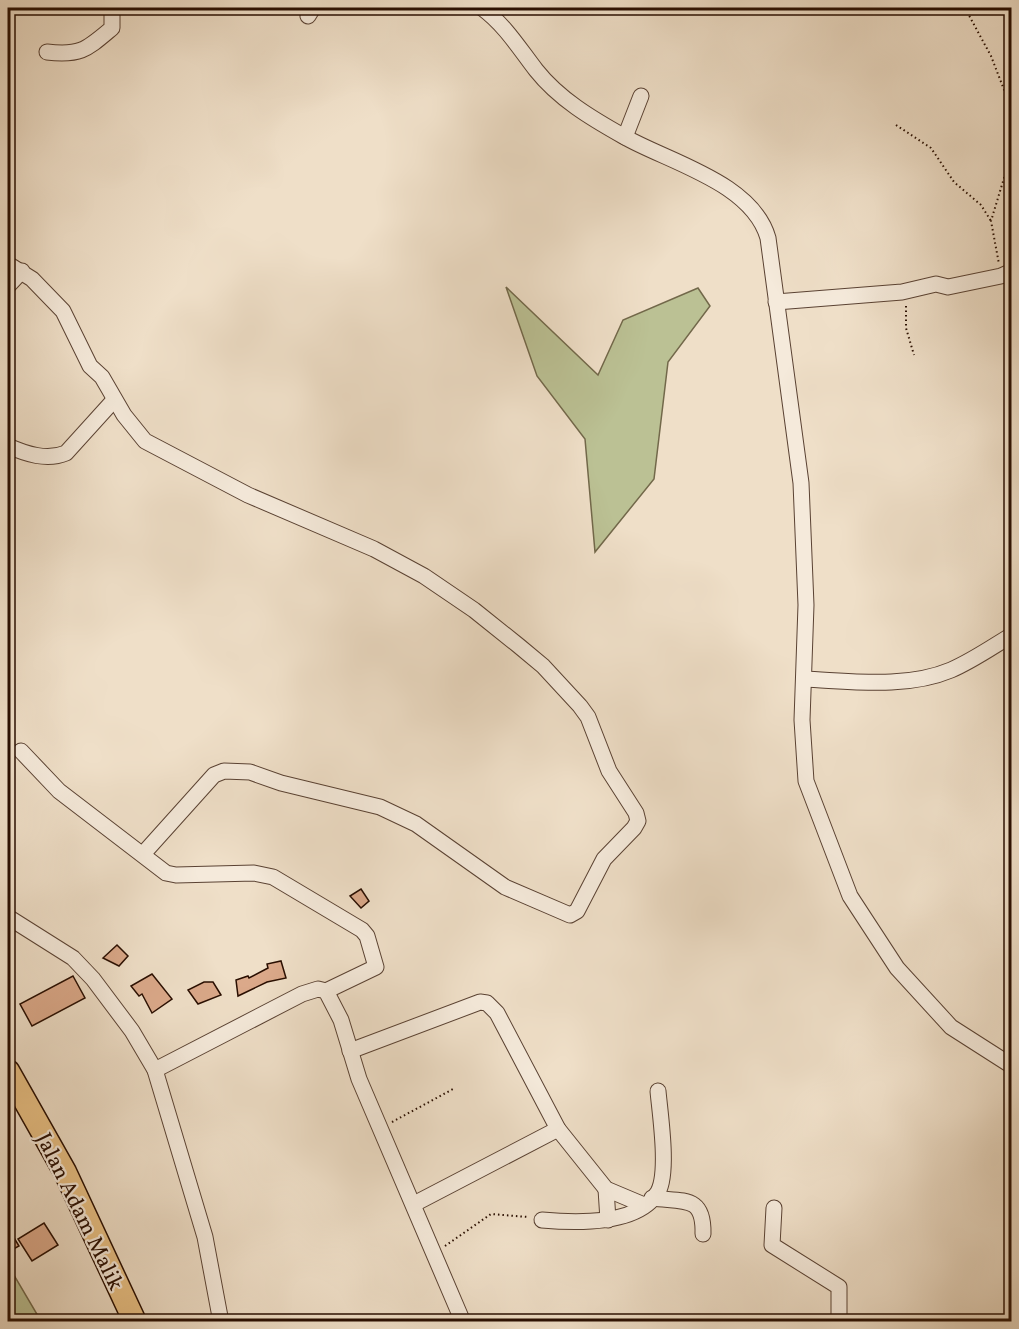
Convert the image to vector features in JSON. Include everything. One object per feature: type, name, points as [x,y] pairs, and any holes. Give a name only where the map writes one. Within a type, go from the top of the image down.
[{"type":"highway","name":"Jalan Adam Malik","points":[[8,1071],[65,1172],[135,1322]]},
{"type":"street","points":[[47,52],[74,54],[87,49],[112,28],[112,8]]},
{"type":"street","points":[[482,8],[497,20],[557,93],[625,137],[710,179],[755,211],[764,223],[768,238],[801,483],[806,605],[802,720],[806,781],[850,896],[897,968],[951,1027],[1011,1066]]},
{"type":"street","points":[[625,137],[641,96]]},
{"type":"street","points":[[8,264],[22,272],[65,314],[90,366],[102,377],[114,400],[140,435],[162,451],[249,495],[297,514],[394,560],[474,610],[543,666],[584,711],[609,771],[636,813],[638,821],[604,859],[577,911],[570,915],[506,887],[404,817],[374,806],[281,783],[250,771],[224,771],[214,775],[143,854]]},
{"type":"street","points":[[8,286],[22,272]]},
{"type":"street","points":[[776,302],[902,292],[936,284],[948,287],[1006,273]]},
{"type":"street","points":[[8,446],[47,458],[57,457],[66,453],[114,400]]},
{"type":"street","points":[[804,679],[878,682],[917,679],[951,670],[1011,635]]},
{"type":"street","points":[[21,752],[59,791],[170,875],[254,873],[273,877],[362,930],[367,936],[376,967],[326,991],[318,989],[302,994],[155,1070]]},
{"type":"street","points":[[8,917],[73,958],[93,979],[132,1031],[155,1070],[205,1237],[221,1322]]},
{"type":"street","points":[[326,991],[340,1020],[359,1079],[464,1322]]},
{"type":"street","points":[[350,1051],[480,1002],[487,1003],[497,1013],[558,1129],[606,1189],[648,1202],[695,1204],[701,1210],[704,1220],[703,1234]]},
{"type":"street","points":[[542,1220],[574,1223],[608,1220],[648,1202],[659,1191],[662,1177],[658,1091]]},
{"type":"street","points":[[414,1204],[558,1129]]},
{"type":"street","points":[[606,1189],[608,1220]]},
{"type":"street","points":[[774,1208],[772,1245],[839,1287],[839,1322]]},
{"type":"path","points":[[965,8],[991,56],[1008,100]]},
{"type":"path","points":[[991,221],[1011,155],[1007,8]]},
{"type":"path","points":[[1008,100],[1011,82]]},
{"type":"path","points":[[896,126],[932,148],[954,182],[981,205],[991,221],[1006,273]]},
{"type":"path","points":[[902,292],[906,302],[906,328],[914,356]]},
{"type":"path","points":[[381,1128],[455,1088]]},
{"type":"path","points":[[432,1252],[453,1242],[491,1214],[542,1220]]},
{"type":"green space","points":[[506,287],[598,375],[623,320],[698,288],[710,306],[668,362],[654,479],[595,552],[585,439],[537,376]]},
{"type":"green space","points":[[8,1265],[41,1321],[8,1321]]},
{"type":"building","points":[[361,889],[369,901],[361,908],[350,896]]},
{"type":"building","points":[[117,945],[128,956],[119,966],[103,958]]},
{"type":"building","points":[[281,961],[286,978],[267,982],[238,996],[236,980],[248,976],[249,978],[268,968],[267,964]]},
{"type":"building","points":[[152,974],[172,999],[152,1013],[142,994],[139,996],[131,986]]},
{"type":"building","points":[[73,976],[85,998],[32,1026],[20,1004]]},
{"type":"building","points":[[204,982],[213,982],[221,995],[198,1004],[188,990]]},
{"type":"building","points":[[44,1223],[58,1245],[32,1261],[18,1239]]},
{"type":"building","points":[[8,1228],[19,1246],[8,1252]]}]
